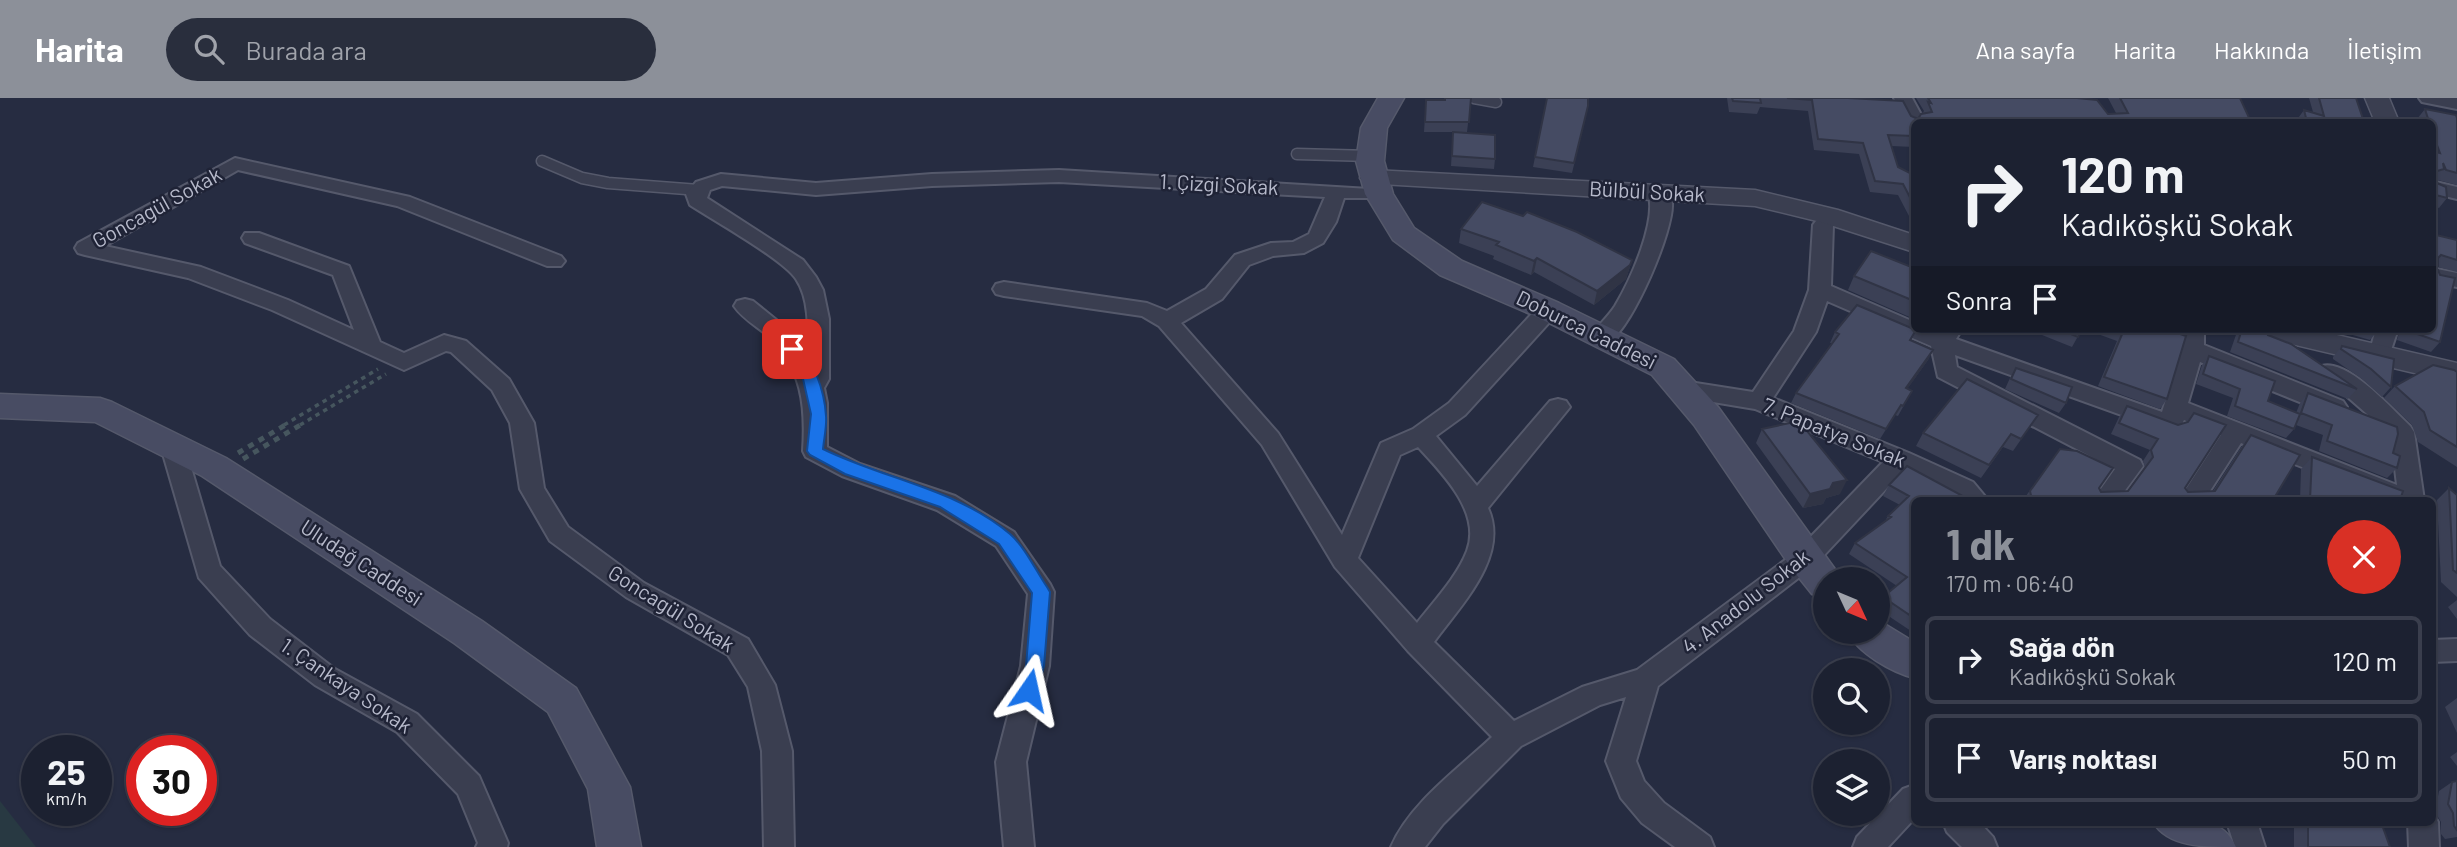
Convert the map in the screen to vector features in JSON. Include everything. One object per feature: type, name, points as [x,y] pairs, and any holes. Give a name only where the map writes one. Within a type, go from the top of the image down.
[{"type":"main road","points":[[1374,176],[1374,128],[1391,98]]},
{"type":"main road","name":"Doburca Caddesi","points":[[1374,176],[1403,234],[1445,264],[1548,310],[1663,367],[1706,416],[1813,568]]},
{"type":"main road","name":"Uludağ Caddesi","points":[[0,406],[100,410],[217,470],[468,632],[562,700],[609,787],[619,847]]},
{"type":"main road","points":[[1886,644],[1911,660]]},
{"type":"main road","points":[[2180,826],[2214,847]]},
{"type":"street","points":[[1903,98],[1914,119]]},
{"type":"street","points":[[2377,98],[2386,119]]},
{"type":"street","points":[[2428,98],[2457,103]]},
{"type":"street","name":"Goncagül Sokak","points":[[554,261],[403,201],[234,164],[85,248],[194,272],[370,344],[400,360],[444,343],[458,346],[501,385],[522,423],[532,489],[559,534],[635,590],[738,647],[761,685],[777,751],[779,847]]},
{"type":"street","name":"1. Çizgi Sokak","points":[[699,190],[708,183],[721,180],[764,186],[816,188],[932,180],[1059,176],[1337,191],[1374,176]]},
{"type":"street","name":"Bülbül Sokak","points":[[1374,176],[1660,198],[1753,208],[1823,225],[1911,255]]},
{"type":"street","points":[[2436,188],[2457,193]]},
{"type":"street","points":[[699,190],[697,201],[796,265],[805,274],[817,302],[818,379],[812,387]]},
{"type":"street","points":[[1167,321],[1214,294],[1242,260],[1271,250],[1297,248],[1316,238],[1326,222],[1337,191]]},
{"type":"street","name":"Bülbül Sokak","points":[[1660,198],[1755,198],[1829,216],[1911,243]]},
{"type":"street","points":[[1602,336],[1623,311],[1647,263],[1660,198]]},
{"type":"street","points":[[1759,401],[1805,332],[1820,290],[1823,225]]},
{"type":"street","points":[[252,237],[342,271],[370,344]]},
{"type":"street","points":[[2436,276],[2457,281]]},
{"type":"street","points":[[1004,289],[1147,310],[1167,321],[1270,439],[1344,560],[1418,643],[1511,737]]},
{"type":"street","points":[[1820,290],[1911,322]]},
{"type":"street","points":[[745,306],[777,330],[808,369],[819,414],[815,451],[851,470],[946,503],[1005,540],[1041,592],[1035,666],[1011,762],[1019,847]]},
{"type":"street","points":[[1344,560],[1390,449],[1421,435],[1457,409],[1548,310]]},
{"type":"street","points":[[2274,333],[2353,387],[2402,432],[2411,497]]},
{"type":"street","points":[[2303,333],[2383,342],[2457,373]]},
{"type":"street","points":[[2107,497],[2131,466],[1946,371],[1946,335],[2171,424],[2193,339],[2230,366],[2402,432]]},
{"type":"street","name":"7. Papatya Sokak","points":[[1683,389],[1759,401],[1900,459],[1965,489],[1973,497]]},
{"type":"street","points":[[1476,505],[1558,407]]},
{"type":"street","points":[[2175,407],[2404,497]]},
{"type":"street","points":[[2193,497],[2236,430]]},
{"type":"street","points":[[1418,643],[1456,591],[1482,546],[1476,505],[1450,466],[1421,435]]},
{"type":"street","name":"1. Çankaya Sokak","points":[[173,447],[208,571],[271,635],[325,677],[407,723],[469,785],[493,843],[491,847]]},
{"type":"street","name":"4. Anadolu Sokak","points":[[1818,567],[1900,459]]},
{"type":"street","name":"4. Anadolu Sokak","points":[[1406,847],[1432,814],[1511,737],[1592,696],[1646,679],[1813,572]]},
{"type":"street","points":[[2436,651],[2457,650]]},
{"type":"street","points":[[1646,679],[1621,761],[1632,789],[1653,813],[1699,847]]},
{"type":"street","points":[[1868,847],[1911,802]]},
{"type":"street","points":[[1962,826],[1982,847]]},
{"type":"street","points":[[2243,826],[2250,847]]},
{"type":"street","points":[[2423,826],[2424,847]]},
{"type":"lane","points":[[1474,98],[1496,102]]},
{"type":"lane","points":[[1297,154],[1374,176]]},
{"type":"lane","points":[[542,161],[582,178],[608,183],[699,190]]},
{"type":"path","points":[[217,470],[400,360]]},
{"type":"path","points":[[217,470],[400,360]]},
{"type":"shaded area","points":[[0,801],[36,847],[0,847]]},
{"type":"building","points":[[1471,98],[1469,122],[1425,122],[1426,100]]},
{"type":"building","points":[[1547,98],[1588,98],[1574,163],[1535,157]]},
{"type":"building","points":[[1732,98],[1760,98],[1761,103],[1733,101]]},
{"type":"building","points":[[1787,98],[1903,101],[1911,116],[1918,119],[1911,119],[1911,136],[1888,135],[1898,167],[1911,174],[1911,199],[1903,184],[1875,181],[1863,143],[1818,139],[1812,100]]},
{"type":"building","points":[[1928,98],[2077,98],[2097,100],[2108,114],[2128,113],[2120,98],[2240,98],[2250,119],[1918,119],[1921,114],[1932,112]]},
{"type":"building","points":[[2319,98],[2356,98],[2363,119],[2306,119],[2304,110],[2324,116]]},
{"type":"building","points":[[2425,109],[2456,115],[2457,118],[2457,173],[2446,170],[2443,163],[2444,169],[2437,171],[2437,183],[2446,187],[2447,198],[2436,195],[2436,152],[2440,153],[2436,142],[2436,119],[2428,119]]},
{"type":"building","points":[[1453,132],[1495,135],[1495,159],[1452,156]]},
{"type":"building","points":[[1482,202],[1523,216],[1527,212],[1577,232],[1632,260],[1630,265],[1597,291],[1537,258],[1534,261],[1496,245],[1499,242],[1461,229]]},
{"type":"building","points":[[2436,235],[2457,240],[2457,260],[2441,255],[2438,258],[2438,267]]},
{"type":"building","points":[[1871,251],[1911,267],[1911,300],[1854,276]]},
{"type":"building","points":[[2436,269],[2440,275],[2455,278],[2440,342],[2414,333],[2436,333]]},
{"type":"building","points":[[1857,305],[1911,328],[1911,333],[1914,333],[1910,340],[1933,350],[1906,388],[1912,391],[1886,429],[1796,393],[1839,334],[1835,332]]},
{"type":"building","points":[[2123,333],[2177,333],[2186,336],[2167,399],[2104,377]]},
{"type":"building","points":[[2241,333],[2268,333],[2291,344],[2357,389],[2238,342]]},
{"type":"building","points":[[2342,346],[2394,359],[2391,387],[2371,369],[2341,349]]},
{"type":"building","points":[[2209,356],[2275,381],[2268,401],[2300,414],[2294,429],[2235,406],[2240,389],[2203,374]]},
{"type":"building","points":[[2433,365],[2457,372],[2457,447],[2430,430],[2424,412],[2395,386]]},
{"type":"building","points":[[2016,368],[2072,387],[2066,403],[2011,379]]},
{"type":"building","points":[[1967,379],[2038,415],[2021,439],[2011,434],[1989,465],[1923,433]]},
{"type":"building","points":[[2308,393],[2397,427],[2393,453],[2400,456],[2397,468],[2327,441],[2332,425],[2301,413]]},
{"type":"building","points":[[2127,406],[2178,425],[2188,422],[2194,413],[2226,425],[2185,488],[2188,492],[2215,491],[2251,435],[2300,455],[2275,497],[2031,497],[2030,491],[2060,449],[2077,451],[2113,468],[2099,488],[2101,492],[2128,491],[2153,457],[2151,450],[2158,439],[2119,423]]},
{"type":"building","points":[[1799,421],[1847,480],[1833,483],[1830,489],[1810,494],[1762,429]]},
{"type":"building","points":[[2312,457],[2403,491],[2401,497],[2310,497]]},
{"type":"building","points":[[1907,466],[1961,495],[1911,497],[1911,616],[1890,602],[1890,591],[1907,577],[1855,543],[1891,517],[1888,516],[1909,496],[1889,485]]},
{"type":"building","points":[[2449,488],[2457,495],[2457,573],[2453,570]]},
{"type":"building","points":[[2457,781],[2457,830],[2448,804],[2452,782]]},
{"type":"building","points":[[2308,826],[2382,826],[2390,847],[2308,847]]},
{"type":"route","points":[[792,349],[808,369],[819,414],[815,451],[851,470],[946,503],[1005,540],[1041,592],[1035,666],[1029,690]]}]
